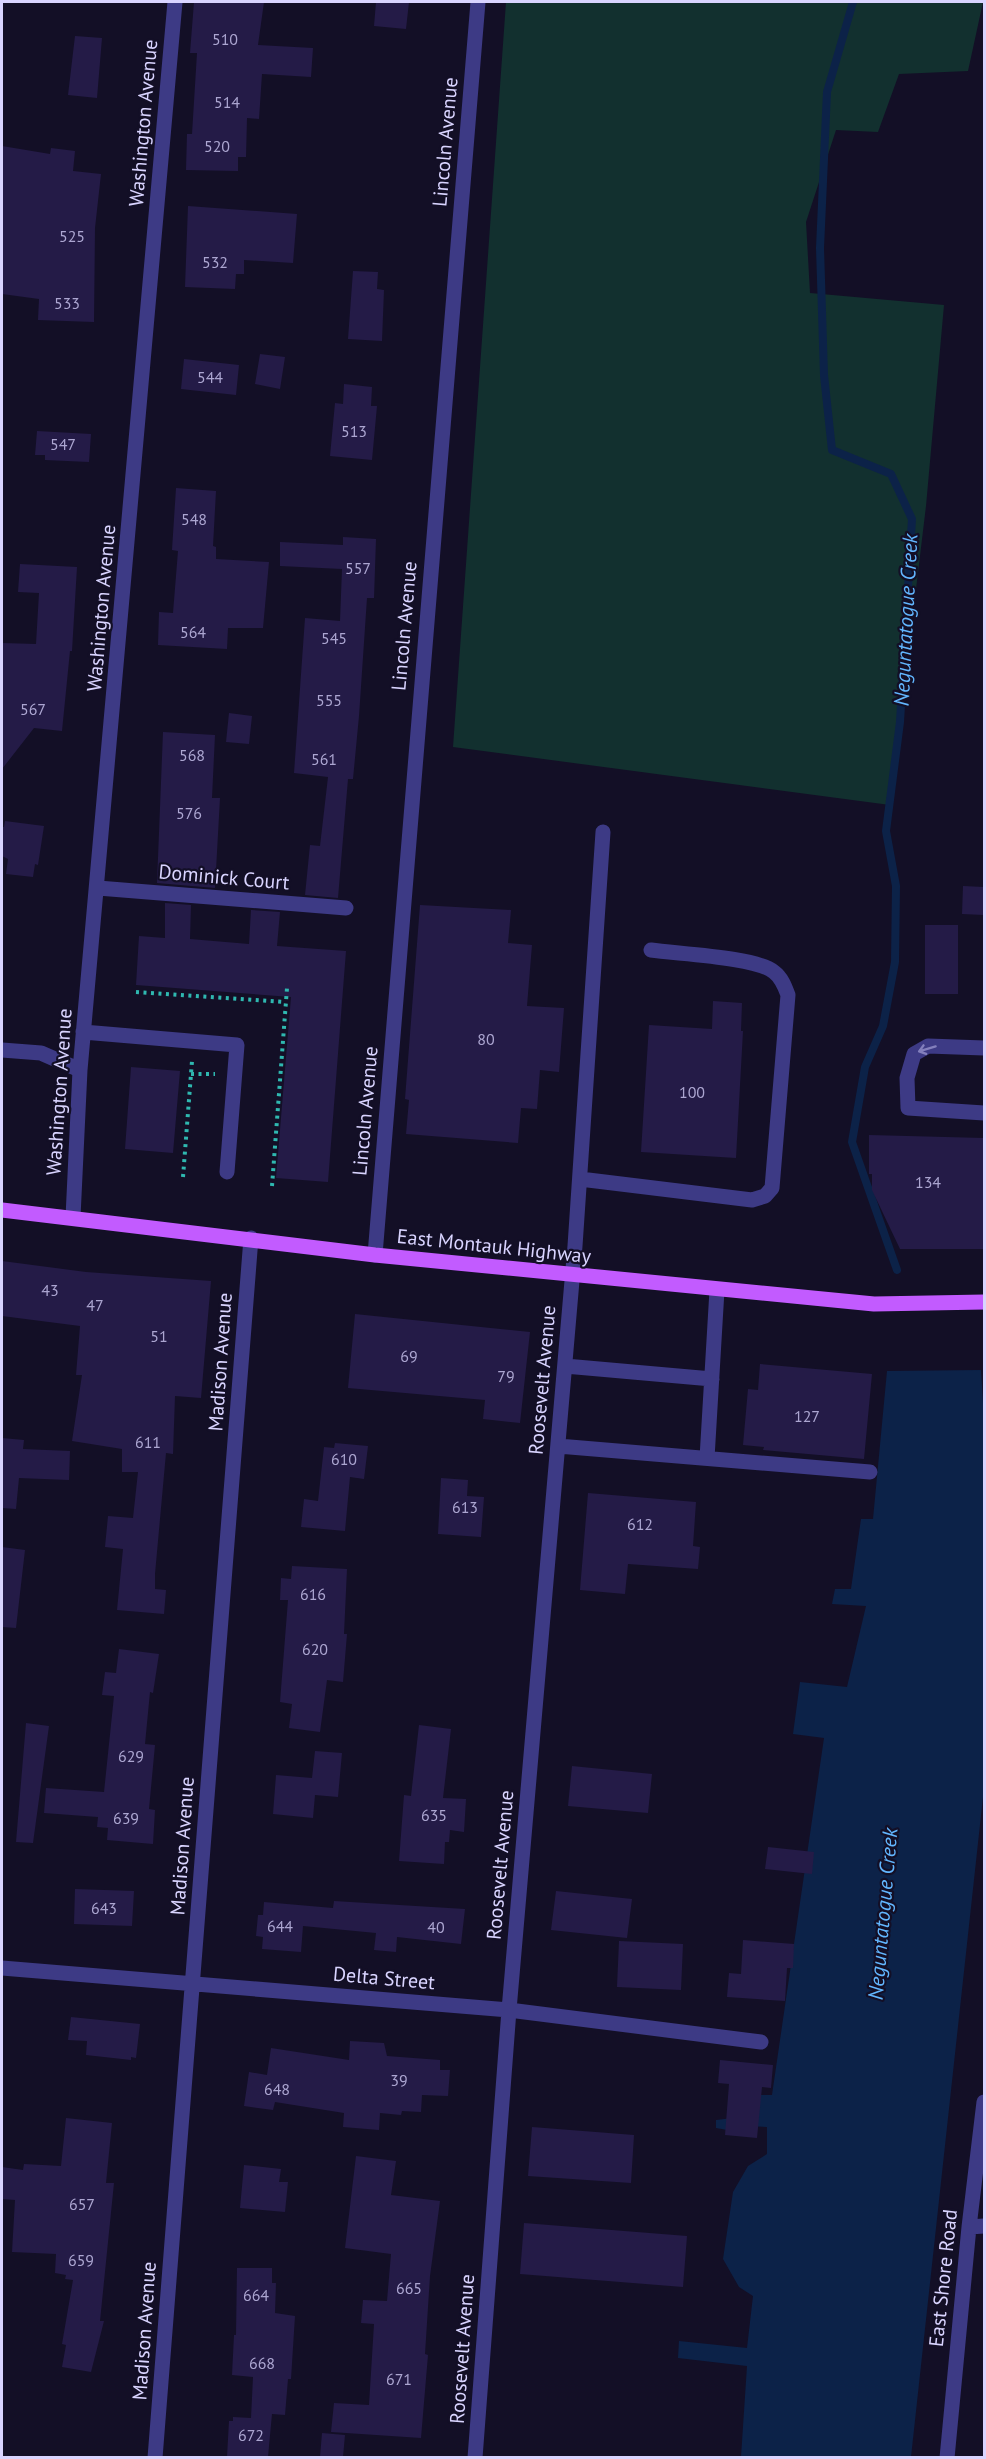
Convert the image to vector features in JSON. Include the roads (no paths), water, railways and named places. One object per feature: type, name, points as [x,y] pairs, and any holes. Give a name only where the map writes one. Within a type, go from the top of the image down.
[{"type":"main road","name":"East Montauk Highway","points":[[2,1210],[251,1238],[375,1255],[717,1290],[874,1304],[984,1302]]},
{"type":"street","name":"Washington Avenue","points":[[73,1217],[83,1032],[98,888],[175,2]]},
{"type":"street","name":"Lincoln Avenue","points":[[375,1255],[478,2]]},
{"type":"street","name":"Roosevelt Avenue","points":[[475,2457],[509,2010],[580,1179],[603,832]]},
{"type":"street","name":"Dominick Court","points":[[98,888],[346,908]]},
{"type":"street","points":[[580,1179],[752,1200],[765,1196],[772,1188],[788,996],[783,981],[774,971],[751,962],[651,950]]},
{"type":"street","points":[[83,1032],[237,1045],[227,1172]]},
{"type":"street","points":[[984,1048],[928,1046],[914,1054],[907,1078],[908,1108],[984,1113]]},
{"type":"street","points":[[2,1050],[41,1053],[80,1070]]},
{"type":"street","name":"Madison Avenue","points":[[155,2457],[251,1238]]},
{"type":"street","points":[[707,1458],[717,1290]]},
{"type":"street","points":[[565,1366],[712,1379]]},
{"type":"street","points":[[558,1446],[870,1472]]},
{"type":"street","name":"Delta Street","points":[[2,1968],[509,2010],[761,2042]]},
{"type":"street","name":"East Shore Road","points":[[947,2457],[969,2227],[984,2102]]},
{"type":"street","points":[[969,2227],[984,2226]]},
{"type":"water","points":[[981,1370],[984,1419],[984,1788],[911,2457],[741,2457],[747,2366],[678,2358],[679,2341],[747,2348],[753,2296],[739,2287],[723,2259],[733,2192],[748,2166],[767,2154],[767,2127],[745,2126],[744,2133],[716,2128],[716,2120],[742,2117],[747,2095],[772,2095],[824,1738],[793,1734],[800,1682],[847,1687],[866,1606],[832,1604],[835,1589],[851,1589],[861,1519],[873,1519],[887,1371]]},
{"type":"waterway","name":"Neguntatogue Creek","points":[[853,2],[827,92],[820,248],[824,375],[832,450],[891,474],[912,519],[900,722],[886,831],[896,886],[895,962],[883,1026],[865,1067],[852,1142],[897,1270]]}]
